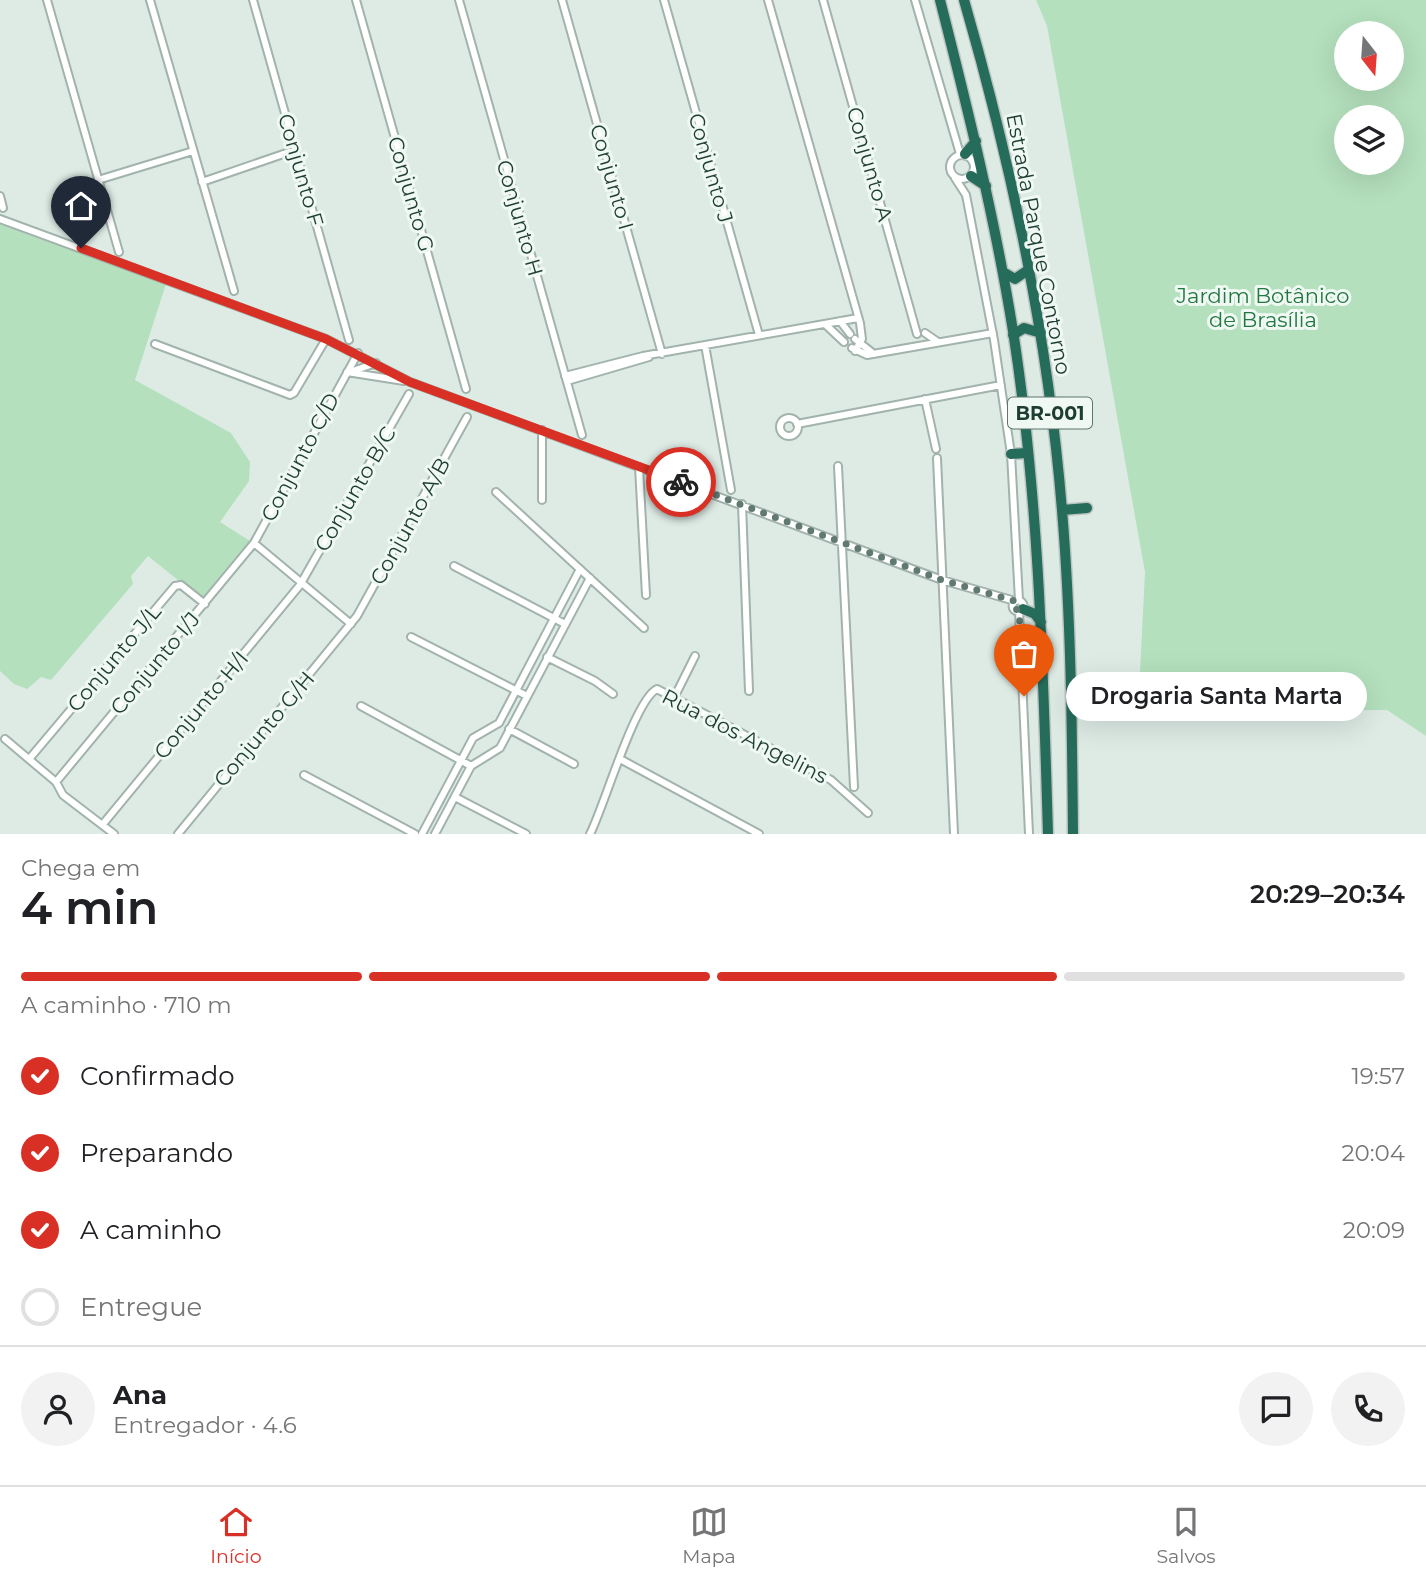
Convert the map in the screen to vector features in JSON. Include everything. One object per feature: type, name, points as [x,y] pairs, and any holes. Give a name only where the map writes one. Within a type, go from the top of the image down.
[{"type":"highway","name":"Estrada Parque Contorno","points":[[940,0],[986,186],[1013,335],[1042,622],[1048,834]]},
{"type":"highway","name":"Estrada Parque Contorno","points":[[964,0],[988,83],[1041,333],[1062,510],[1072,698],[1073,834]]},
{"type":"highway","points":[[962,154],[976,141]]},
{"type":"highway","points":[[968,179],[986,186]]},
{"type":"highway","points":[[1003,272],[1015,279],[1028,270]]},
{"type":"highway","points":[[1013,335],[1024,328],[1041,333]]},
{"type":"highway","points":[[1011,454],[1026,453]]},
{"type":"highway","points":[[1062,510],[1087,508]]},
{"type":"highway","points":[[1019,606],[1040,599]]},
{"type":"highway","points":[[1019,606],[1035,614],[1042,622]]},
{"type":"street","points":[[47,0],[119,252]]},
{"type":"street","points":[[150,0],[234,291]]},
{"type":"street","name":"Conjunto F","points":[[254,0],[349,340]]},
{"type":"street","name":"Conjunto G","points":[[356,0],[466,389]]},
{"type":"street","name":"Conjunto H","points":[[459,0],[582,435]]},
{"type":"street","name":"Conjunto I","points":[[562,0],[662,354]]},
{"type":"street","name":"Conjunto J","points":[[664,0],[759,335]]},
{"type":"street","points":[[768,0],[858,317],[853,350],[874,354],[920,336],[938,342],[993,332]]},
{"type":"street","name":"Conjunto A","points":[[823,0],[920,336]]},
{"type":"street","points":[[915,0],[954,141],[972,166],[966,195],[993,332],[1011,454],[1029,834]]},
{"type":"street","points":[[954,141],[951,166],[966,195]]},
{"type":"street","points":[[202,182],[295,150]]},
{"type":"street","points":[[98,180],[193,151]]},
{"type":"street","points":[[953,157],[962,154]]},
{"type":"street","points":[[956,178],[968,179]]},
{"type":"street","points":[[0,196],[3,208]]},
{"type":"street","points":[[0,219],[326,339],[410,382],[942,580],[1005,599],[1019,606]]},
{"type":"street","points":[[566,379],[651,356],[858,317]]},
{"type":"street","points":[[840,321],[855,339],[874,354]]},
{"type":"street","points":[[826,325],[844,342]]},
{"type":"street","points":[[920,336],[938,342]]},
{"type":"street","points":[[155,344],[293,394],[326,339]]},
{"type":"street","points":[[705,345],[731,491]]},
{"type":"street","name":"Conjunto C/D","points":[[254,543],[358,354]]},
{"type":"street","points":[[349,372],[379,365]]},
{"type":"street","points":[[374,375],[379,365]]},
{"type":"street","points":[[349,372],[410,382]]},
{"type":"street","points":[[797,424],[1001,385]]},
{"type":"street","name":"Conjunto B/C","points":[[300,585],[409,394]]},
{"type":"street","points":[[925,399],[936,449]]},
{"type":"street","name":"Conjunto A/B","points":[[351,624],[467,417]]},
{"type":"street","points":[[542,430],[542,500]]},
{"type":"street","points":[[937,458],[954,834]]},
{"type":"street","points":[[838,466],[853,786]]},
{"type":"street","points":[[639,467],[646,595]]},
{"type":"street","points":[[496,492],[645,628]]},
{"type":"street","points":[[741,504],[749,691]]},
{"type":"street","points":[[254,543],[300,585],[351,624]]},
{"type":"street","name":"Conjunto I/J","points":[[55,782],[254,543]]},
{"type":"street","points":[[454,566],[565,624]]},
{"type":"street","points":[[422,834],[473,738],[496,727],[580,569]]},
{"type":"street","points":[[435,834],[471,766],[500,748],[590,578]]},
{"type":"street","name":"Conjunto J/L","points":[[30,758],[175,586],[181,585],[205,604]]},
{"type":"street","name":"Conjunto H/I","points":[[103,824],[300,585]]},
{"type":"street","name":"Conjunto G/H","points":[[178,834],[351,624]]},
{"type":"street","points":[[411,637],[527,696]]},
{"type":"street","points":[[676,696],[695,656]]},
{"type":"street","points":[[547,657],[595,681],[613,694]]},
{"type":"street","name":"Rua dos Angelins","points":[[620,759],[628,736],[651,691],[659,689],[831,779],[868,813]]},
{"type":"street","points":[[361,706],[471,766]]},
{"type":"street","points":[[509,729],[574,764]]},
{"type":"street","points":[[5,739],[55,782],[63,795],[114,834]]},
{"type":"street","points":[[590,834],[620,759],[760,834]]},
{"type":"street","points":[[304,775],[415,834]]},
{"type":"street","points":[[455,797],[526,834]]},
{"type":"street","points":[[432,816],[442,821]]},
{"type":"green space","name":"Jardim Botânico de Brasília","points":[[1036,0],[1426,0],[1426,736],[1387,710],[1138,712],[1145,572],[1047,26]]},
{"type":"green space","points":[[0,220],[166,284],[135,380],[231,433],[250,462],[249,481],[220,522],[250,541],[204,601],[148,556],[131,576],[133,584],[51,680],[41,677],[27,689],[14,684],[0,671]]},
{"type":"way so far","points":[[681,482],[942,580],[1015,601],[1013,608],[1019,611],[1022,629],[1024,696]]},
{"type":"place","name":"Drogaria Santa Marta","points":[[1024,696]]},
{"type":"route","points":[[81,248],[326,339],[410,382],[681,482]]}]
